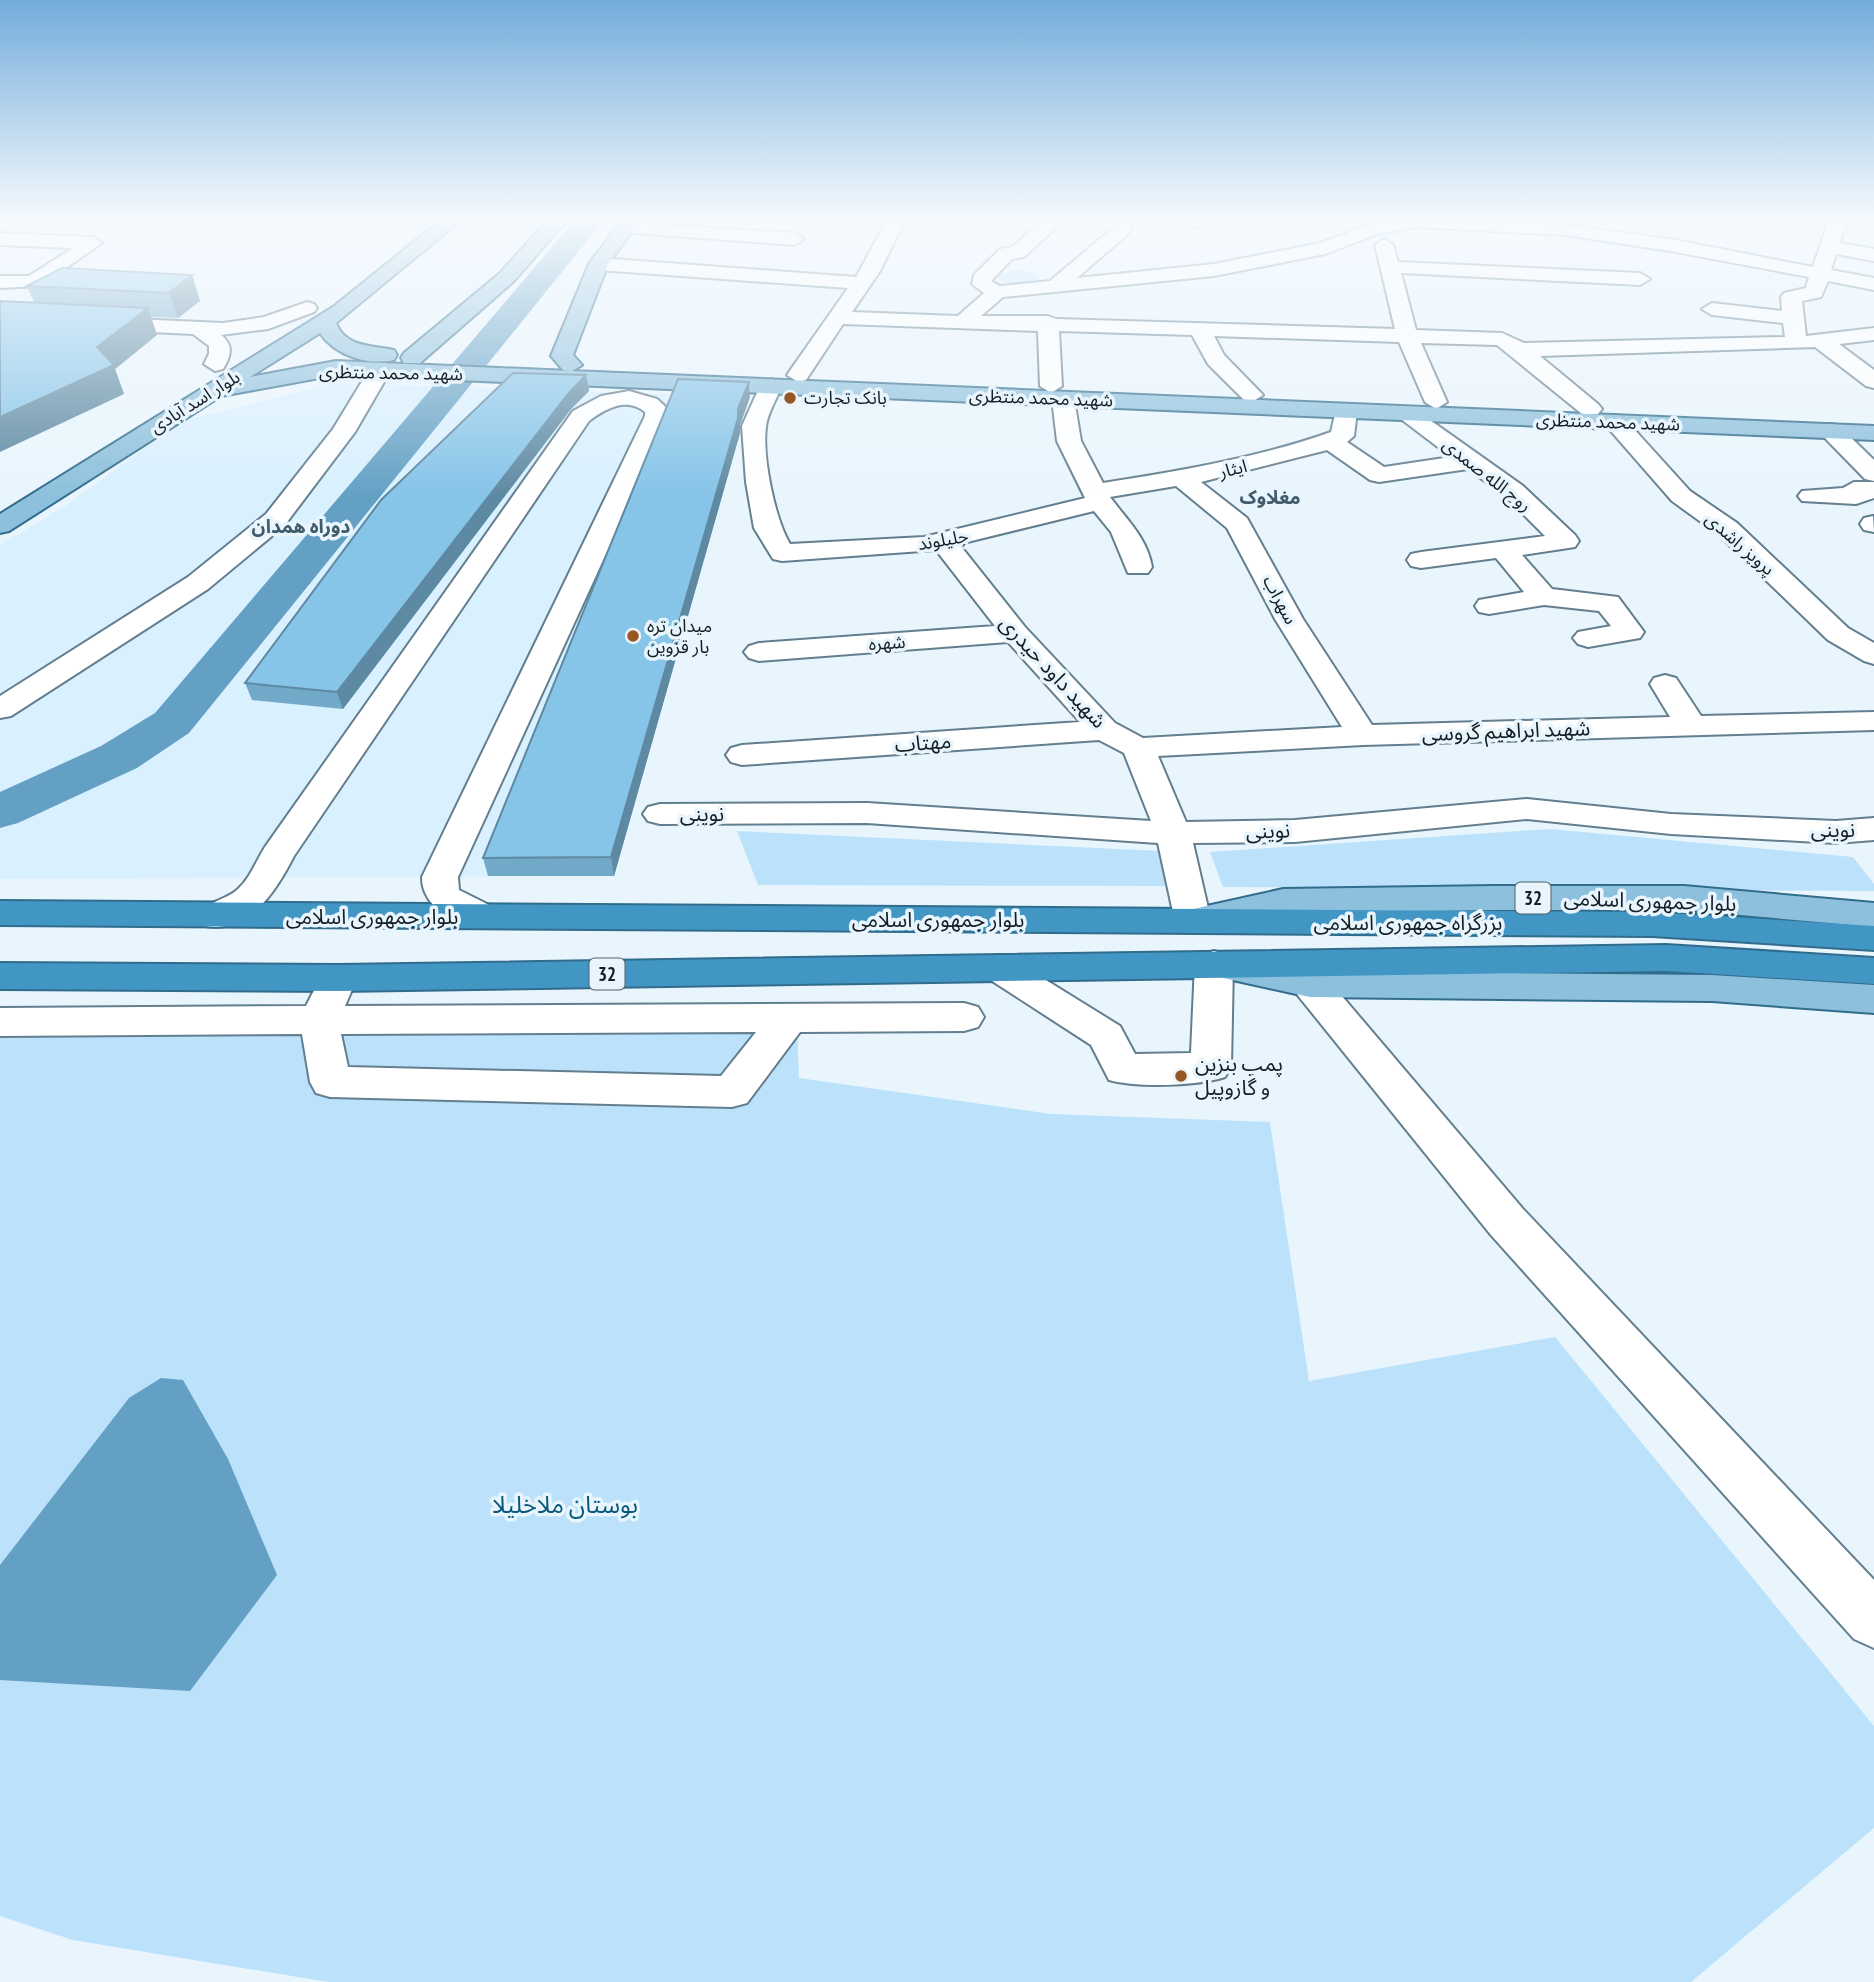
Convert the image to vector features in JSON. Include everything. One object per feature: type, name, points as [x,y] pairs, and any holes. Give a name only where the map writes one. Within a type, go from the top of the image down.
[{"type":"highway","name":"بلوار جمهوری اسلامی","points":[[0,913],[1193,921]]},
{"type":"highway","name":"بزرگراه جمهوری اسلامی","points":[[1193,921],[1652,924],[1874,938]]},
{"type":"highway","name":"بزرگراه جمهوری اسلامی","points":[[1214,964],[1666,958],[1874,971]]},
{"type":"highway","name":"32","points":[[0,976],[338,978],[1214,964]]},
{"type":"main road","points":[[415,355],[465,312]]},
{"type":"main road","points":[[566,360],[582,312]]},
{"type":"main road","name":"شهید محمد منتظری","points":[[316,314],[334,340],[357,352],[415,355],[439,362]]},
{"type":"main road","name":"بلوار اسد آبادی","points":[[0,525],[207,377],[316,314]]},
{"type":"main road","points":[[336,368],[331,364],[332,359],[357,352]]},
{"type":"main road","name":"شهید محمد منتظری","points":[[531,366],[566,360],[1345,411],[1874,433]]},
{"type":"main road","name":"شهید محمد منتظری","points":[[207,377],[336,368],[380,370],[439,362],[531,366],[771,386],[1252,394],[1874,421]]},
{"type":"main road","name":"بلوار جمهوری اسلامی","points":[[1193,921],[1283,901],[1494,898],[1684,898],[1874,915]]},
{"type":"main road","name":"32","points":[[1214,964],[1310,984],[1699,988],[1874,999]]},
{"type":"street","points":[[798,375],[843,312]]},
{"type":"street","points":[[966,320],[974,312]]},
{"type":"street","points":[[1402,312],[1407,335],[1436,402]]},
{"type":"street","points":[[1743,312],[1793,318]]},
{"type":"street","points":[[1792,312],[1796,343]]},
{"type":"street","points":[[0,319],[201,330],[268,323],[316,314]]},
{"type":"street","points":[[839,318],[1048,322],[1171,319],[1200,328],[1502,339],[1520,350],[1590,409]]},
{"type":"street","points":[[1048,322],[1057,392],[1069,441],[1098,497],[1123,528],[1136,554],[1138,567]]},
{"type":"street","points":[[1200,328],[1207,351],[1215,362],[1237,376],[1252,394]]},
{"type":"street","points":[[201,330],[219,344],[220,354],[207,377]]},
{"type":"street","points":[[1520,350],[1623,338],[1796,343],[1874,334]]},
{"type":"street","points":[[1819,340],[1874,381]]},
{"type":"street","points":[[0,709],[198,583],[275,520],[343,432],[380,370]]},
{"type":"street","name":"جلیلوند","points":[[771,386],[754,426],[758,482],[767,528],[782,554],[924,545],[1098,497]]},
{"type":"street","points":[[214,916],[238,908],[256,895],[277,855],[581,416],[591,407],[606,401],[643,400],[657,410],[656,416],[449,856],[438,887],[443,896],[482,917]]},
{"type":"street","points":[[1330,441],[1342,436],[1345,411]]},
{"type":"street","name":"روح الله صمدی","points":[[1405,413],[1514,491],[1566,541],[1502,549]]},
{"type":"street","name":"پرویز راشدی","points":[[1615,422],[1681,496],[1728,529],[1838,634],[1873,653]]},
{"type":"street","points":[[1831,431],[1874,474]]},
{"type":"street","points":[[1330,441],[1379,475],[1472,461]]},
{"type":"street","name":"ایثار","points":[[1098,497],[1216,473],[1330,441]]},
{"type":"street","name":"سهراب","points":[[1182,478],[1238,524],[1289,619],[1363,735]]},
{"type":"street","points":[[1811,496],[1856,496],[1854,490],[1874,490]]},
{"type":"street","name":"شهید داود حیدری","points":[[943,541],[1015,633],[1104,730],[1138,748]]},
{"type":"street","points":[[1421,559],[1502,549],[1544,597]]},
{"type":"street","points":[[1489,606],[1544,597],[1608,603],[1630,632],[1588,638]]},
{"type":"street","name":"شهره","points":[[759,652],[1015,633]]},
{"type":"street","points":[[1665,684],[1691,726]]},
{"type":"street","name":"شهید ابراهیم گروسی","points":[[1138,748],[1363,735],[1874,721]]},
{"type":"street","name":"مهتاب","points":[[742,755],[1104,730]]},
{"type":"street","points":[[1138,748],[1173,833],[1193,921]]},
{"type":"street","name":"نوینی","points":[[660,814],[867,813],[1173,833],[1295,831],[1527,809],[1671,824],[1836,832],[1874,830]]},
{"type":"street","points":[[999,968],[1106,1036],[1123,1069],[1211,1068],[1214,964]]},
{"type":"street","points":[[338,978],[319,1021],[330,1082],[732,1092],[789,1019]]},
{"type":"street","points":[[1310,984],[1507,1222],[1874,1620]]},
{"type":"street","points":[[0,1022],[964,1017]]},
{"type":"shaded area","name":"میدان تره بار قزوین","points":[[338,383],[750,397],[614,876],[0,879],[0,545],[67,505],[181,421]]},
{"type":"shaded area","points":[[161,1378],[183,1380],[228,1459],[277,1575],[190,1691],[0,1680],[0,1565],[129,1398]]},
{"type":"green space","points":[[1550,829],[1853,857],[1874,884],[1874,891],[1223,887],[1210,852]]},
{"type":"green space","points":[[737,831],[1161,851],[1168,886],[758,885]]},
{"type":"green space","name":"بوستان ملاخلیلا","points":[[797,1026],[799,1078],[1051,1114],[1270,1122],[1309,1381],[1555,1337],[1874,1726],[1874,1828],[1691,1982],[328,1982],[73,1940],[0,1916],[0,1032]]},
{"type":"building","points":[[0,312],[142,312],[97,347],[114,365],[0,417]]},
{"type":"building","points":[[513,373],[586,375],[568,394],[337,692],[245,683],[381,500]]},
{"type":"building","name":"میدان تره بار قزوین","points":[[678,379],[749,382],[738,409],[738,418],[611,857],[483,858]]},
{"type":"waterway","points":[[0,812],[119,757],[172,723],[513,312]]},
{"type":"place","name":"بانک تجارت","points":[[790,398]]},
{"type":"place","name":"میدان تره بار قزوین","points":[[633,636]]},
{"type":"place","name":"پمپ بنزین و گازوپیل","points":[[1181,1076]]},
{"type":"district","name":"مغلاوک","points":[[1270,497]]},
{"type":"district","name":"دوراه همدان","points":[[301,526]]}]
